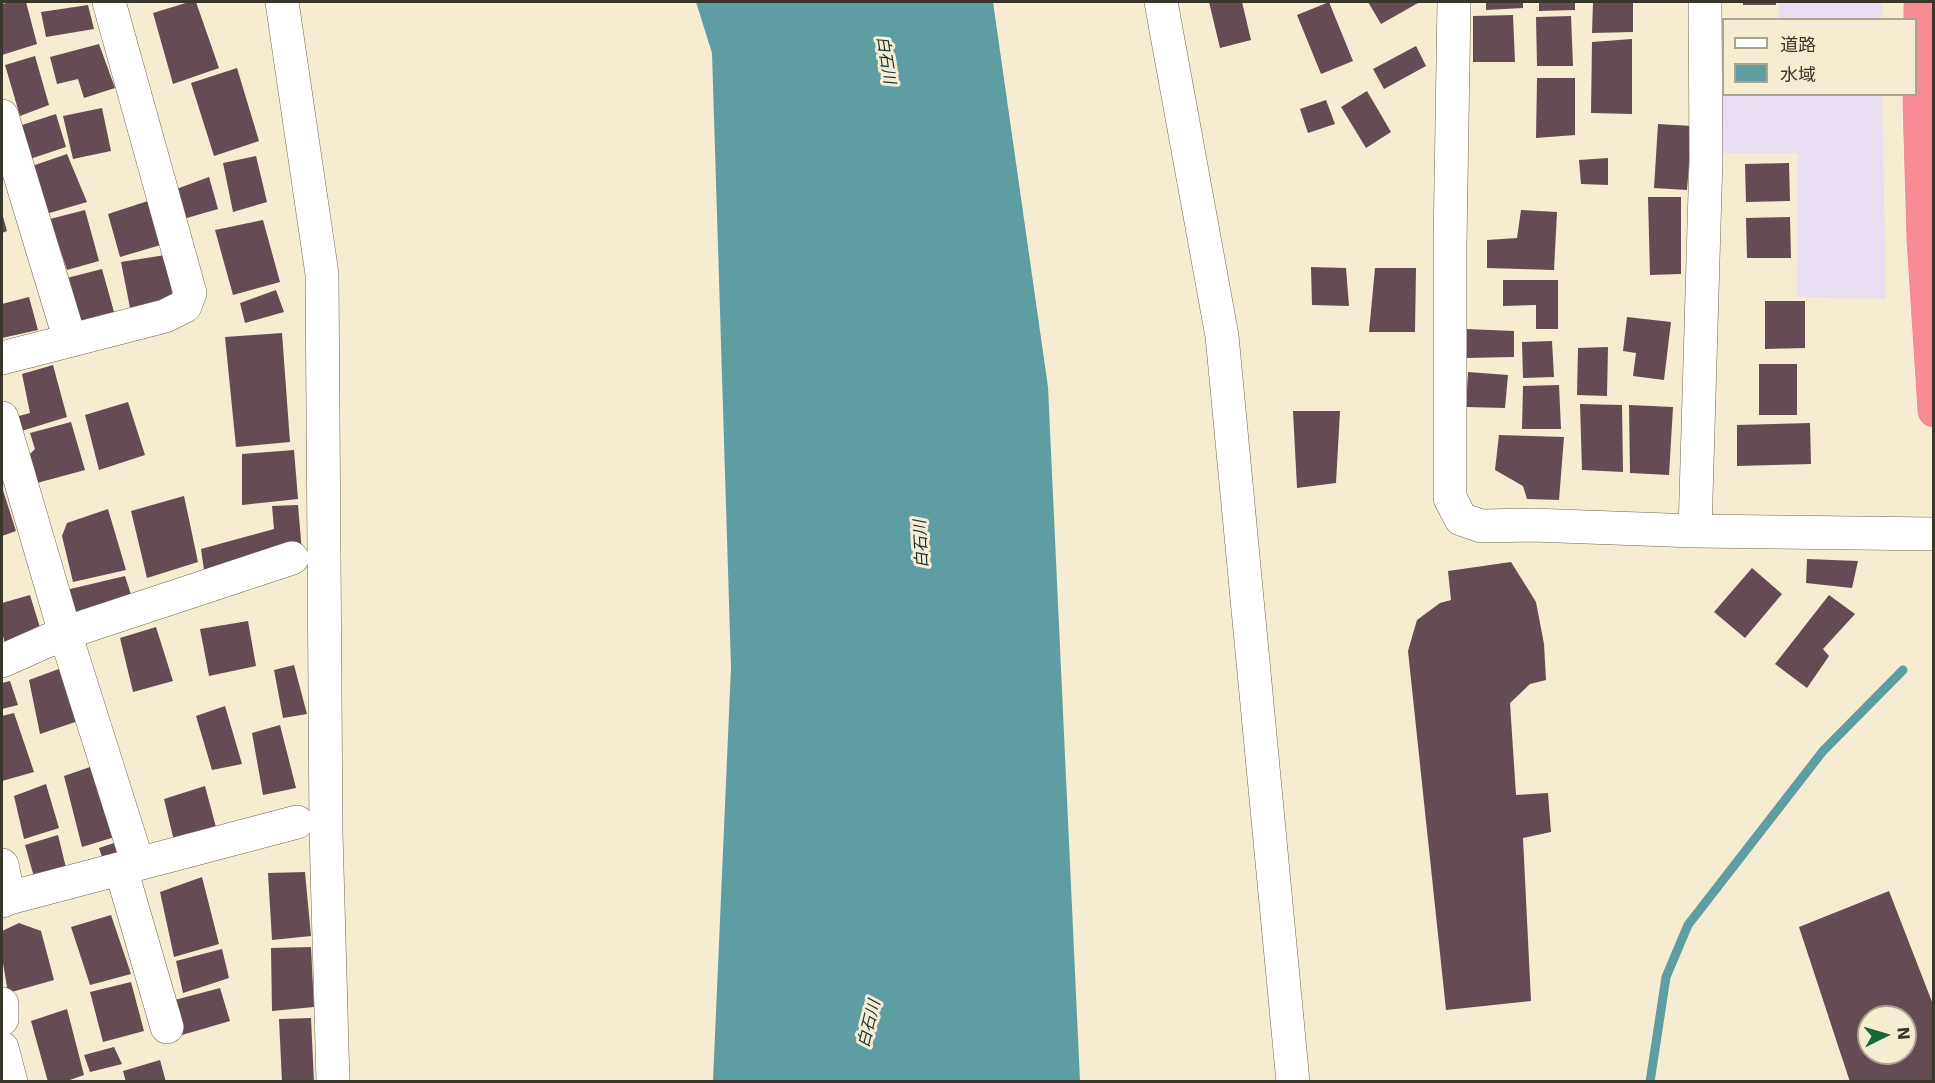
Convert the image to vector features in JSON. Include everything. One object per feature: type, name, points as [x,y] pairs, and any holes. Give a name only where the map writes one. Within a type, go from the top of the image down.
[{"type":"highway","points":[[1920,2],[1919,104],[1923,241],[1934,411]]},
{"type":"street","points":[[2,358],[165,316],[185,306],[190,293],[109,2]]},
{"type":"street","points":[[282,2],[322,274],[326,832],[333,1082]]},
{"type":"street","points":[[1161,2],[1222,336],[1293,1082]]},
{"type":"street","points":[[1454,2],[1450,244],[1450,498],[1461,519],[1481,526],[1532,525],[1695,531],[1934,534]]},
{"type":"street","points":[[1695,531],[1706,158],[1705,2]]},
{"type":"street","points":[[2,116],[70,340]]},
{"type":"street","points":[[2,418],[65,633],[129,866],[167,1027]]},
{"type":"street","points":[[2,661],[65,633],[292,558]]},
{"type":"street","points":[[2,865],[5,899],[297,822]]},
{"type":"street","points":[[2,1004],[2,1019]]},
{"type":"street","points":[[2,1048],[11,1082]]},
{"type":"shaded area","points":[[1779,2],[1883,2],[1881,18],[1779,18]]},
{"type":"shaded area","points":[[1719,24],[1722,24],[1722,96],[1882,96],[1886,299],[1797,297],[1798,153],[1719,153]]},
{"type":"water","name":"白石川","points":[[696,2],[993,2],[1048,387],[1080,1081],[713,1081],[731,667],[712,53]]},
{"type":"building","points":[[26,2],[37,44],[2,55],[2,4]]},
{"type":"building","points":[[196,2],[219,68],[173,84],[153,13]]},
{"type":"building","points":[[1209,2],[1242,2],[1251,40],[1220,48]]},
{"type":"building","points":[[1329,2],[1353,61],[1321,74],[1297,15]]},
{"type":"building","points":[[1368,2],[1418,2],[1418,3],[1381,24]]},
{"type":"building","points":[[1486,2],[1523,2],[1523,8],[1486,10]]},
{"type":"building","points":[[1539,2],[1575,2],[1575,10],[1539,11]]},
{"type":"building","points":[[1593,2],[1633,2],[1633,32],[1592,33]]},
{"type":"building","points":[[1743,2],[1776,2],[1776,5],[1743,5]]},
{"type":"building","points":[[88,5],[94,29],[46,37],[41,12]]},
{"type":"building","points":[[1513,15],[1515,62],[1473,62],[1473,16]]},
{"type":"building","points":[[1571,16],[1573,66],[1537,66],[1536,17]]},
{"type":"building","points":[[1632,39],[1632,114],[1591,113],[1592,42]]},
{"type":"building","points":[[99,44],[115,88],[84,98],[78,79],[57,84],[50,57]]},
{"type":"building","points":[[1416,46],[1426,66],[1384,89],[1373,69]]},
{"type":"building","points":[[35,56],[49,105],[20,116],[5,65]]},
{"type":"building","points":[[237,68],[259,141],[214,156],[191,83]]},
{"type":"building","points":[[1537,78],[1575,78],[1575,135],[1536,138]]},
{"type":"building","points":[[1367,91],[1391,132],[1366,148],[1341,107]]},
{"type":"building","points":[[1326,100],[1335,124],[1308,133],[1300,109]]},
{"type":"building","points":[[102,108],[111,151],[73,159],[63,116]]},
{"type":"building","points":[[56,114],[66,147],[30,159],[22,125]]},
{"type":"building","points":[[1658,124],[1692,126],[1687,190],[1654,188]]},
{"type":"building","points":[[67,154],[87,202],[46,214],[32,166]]},
{"type":"building","points":[[256,156],[267,202],[233,212],[223,163]]},
{"type":"building","points":[[1608,158],[1608,185],[1581,184],[1579,160]]},
{"type":"building","points":[[1789,163],[1790,201],[1746,202],[1745,164]]},
{"type":"building","points":[[209,177],[218,209],[180,220],[171,191]]},
{"type":"building","points":[[1648,197],[1681,197],[1681,274],[1650,275]]},
{"type":"building","points":[[151,200],[164,244],[120,257],[108,214]]},
{"type":"building","points":[[85,210],[99,261],[67,270],[50,219]]},
{"type":"building","points":[[1521,210],[1557,212],[1554,270],[1487,268],[1487,240],[1517,238]]},
{"type":"building","points":[[2,213],[7,231],[2,233]]},
{"type":"building","points":[[1790,217],[1791,258],[1747,258],[1746,218]]},
{"type":"building","points":[[263,220],[280,282],[233,295],[215,230]]},
{"type":"building","points":[[165,255],[173,297],[130,308],[121,262]]},
{"type":"building","points":[[1311,267],[1346,268],[1349,306],[1312,305]]},
{"type":"building","points":[[1375,268],[1416,268],[1415,332],[1369,332]]},
{"type":"building","points":[[102,269],[114,312],[75,323],[63,279]]},
{"type":"building","points":[[1503,280],[1558,280],[1558,329],[1536,329],[1536,305],[1503,306]]},
{"type":"building","points":[[276,290],[284,312],[245,323],[240,303]]},
{"type":"building","points":[[29,297],[38,330],[2,338],[2,304]]},
{"type":"building","points":[[1765,301],[1805,301],[1805,348],[1765,349]]},
{"type":"building","points":[[1627,317],[1671,322],[1664,380],[1633,376],[1636,353],[1623,351]]},
{"type":"building","points":[[1466,329],[1514,331],[1514,357],[1465,358]]},
{"type":"building","points":[[282,333],[290,442],[236,447],[225,337]]},
{"type":"building","points":[[1552,341],[1554,377],[1523,378],[1522,342]]},
{"type":"building","points":[[1608,347],[1607,396],[1577,395],[1578,348]]},
{"type":"building","points":[[1759,364],[1797,364],[1797,415],[1759,415]]},
{"type":"building","points":[[53,365],[67,417],[15,433],[11,418],[30,413],[22,374]]},
{"type":"building","points":[[1468,372],[1508,375],[1505,408],[1466,407]]},
{"type":"building","points":[[1559,385],[1561,429],[1522,429],[1523,386]]},
{"type":"building","points":[[128,402],[145,455],[99,470],[85,415]]},
{"type":"building","points":[[1580,404],[1622,405],[1623,472],[1582,470]]},
{"type":"building","points":[[1629,405],[1673,407],[1669,475],[1630,473]]},
{"type":"building","points":[[1293,411],[1340,411],[1336,483],[1297,488]]},
{"type":"building","points":[[71,422],[85,470],[37,483],[27,457],[35,449],[30,433]]},
{"type":"building","points":[[1810,423],[1811,464],[1737,466],[1737,425]]},
{"type":"building","points":[[1499,435],[1564,437],[1559,500],[1527,499],[1523,486],[1495,470]]},
{"type":"building","points":[[294,450],[298,499],[242,505],[242,454]]},
{"type":"building","points":[[2,487],[16,531],[2,536]]},
{"type":"building","points":[[184,496],[198,562],[147,578],[131,511]]},
{"type":"building","points":[[298,505],[302,552],[205,577],[201,549],[274,529],[272,506]]},
{"type":"building","points":[[108,509],[126,570],[73,582],[62,536],[67,523]]},
{"type":"building","points":[[1807,559],[1858,561],[1852,588],[1806,583]]},
{"type":"building","points":[[1511,562],[1536,602],[1544,644],[1546,680],[1530,684],[1510,703],[1516,795],[1548,793],[1551,832],[1523,838],[1531,1001],[1446,1010],[1408,651],[1417,620],[1440,603],[1451,600],[1448,571]]},
{"type":"building","points":[[1752,568],[1782,594],[1745,638],[1714,612]]},
{"type":"building","points":[[125,576],[135,607],[72,617],[66,590]]},
{"type":"building","points":[[30,595],[42,634],[5,644],[2,632],[2,603]]},
{"type":"building","points":[[1829,595],[1855,614],[1823,649],[1829,656],[1807,688],[1775,664]]},
{"type":"building","points":[[248,621],[256,666],[209,676],[200,629]]},
{"type":"building","points":[[156,627],[173,681],[133,692],[120,638]]},
{"type":"building","points":[[294,665],[307,714],[283,718],[274,670]]},
{"type":"building","points":[[64,667],[81,720],[40,734],[29,680]]},
{"type":"building","points":[[10,681],[18,705],[2,709],[2,683]]},
{"type":"building","points":[[225,706],[242,764],[212,770],[196,716]]},
{"type":"building","points":[[14,713],[34,772],[2,781],[2,716]]},
{"type":"building","points":[[280,725],[296,788],[263,795],[252,733]]},
{"type":"building","points":[[93,766],[118,836],[82,847],[64,776]]},
{"type":"building","points":[[46,784],[59,828],[24,839],[14,796]]},
{"type":"building","points":[[205,786],[217,831],[175,845],[164,799]]},
{"type":"building","points":[[58,835],[68,876],[36,884],[25,845]]},
{"type":"building","points":[[117,842],[124,864],[106,869],[99,848]]},
{"type":"building","points":[[305,872],[311,936],[272,940],[268,873]]},
{"type":"building","points":[[202,877],[219,944],[174,957],[160,892]]},
{"type":"building","points":[[1889,891],[1934,1007],[1934,1082],[1850,1082],[1799,927]]},
{"type":"building","points":[[111,915],[131,974],[90,985],[71,927]]},
{"type":"building","points":[[19,923],[41,931],[54,980],[8,993],[2,957],[2,931]]},
{"type":"building","points":[[311,947],[314,1007],[272,1011],[271,948]]},
{"type":"building","points":[[222,949],[229,978],[183,993],[176,961]]},
{"type":"building","points":[[131,982],[144,1031],[103,1042],[90,992]]},
{"type":"building","points":[[220,988],[230,1021],[175,1037],[167,1002]]},
{"type":"building","points":[[67,1009],[84,1075],[64,1082],[48,1082],[31,1021]]},
{"type":"building","points":[[311,1018],[314,1082],[282,1082],[279,1019]]},
{"type":"building","points":[[114,1047],[122,1064],[90,1072],[84,1055]]},
{"type":"building","points":[[160,1060],[166,1082],[126,1082],[123,1071]]},
{"type":"waterway","points":[[1650,1082],[1666,977],[1688,925],[1823,751],[1903,670]]}]
